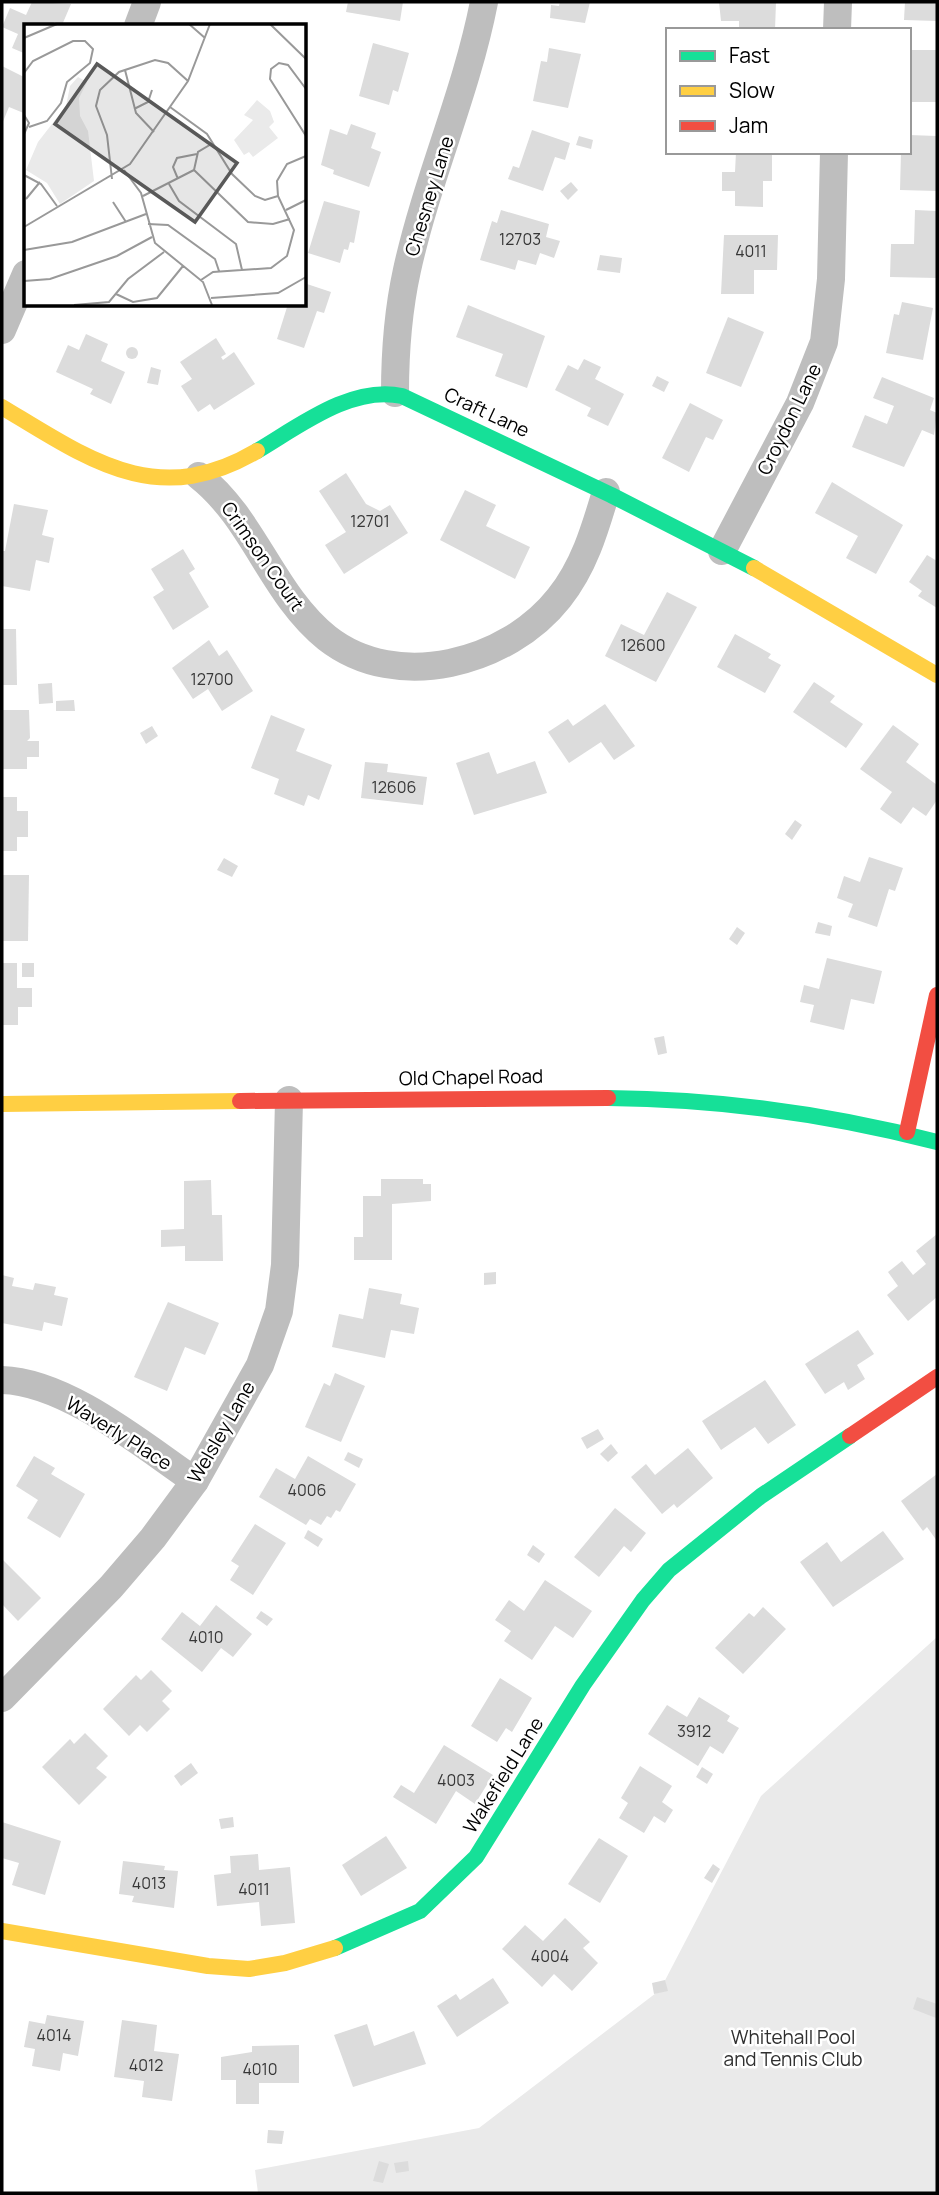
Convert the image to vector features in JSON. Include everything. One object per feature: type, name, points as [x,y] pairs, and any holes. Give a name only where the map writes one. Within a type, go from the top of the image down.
[{"type":"street","points":[[139,24],[147,2]]},
{"type":"street","name":"Chesney Lane","points":[[395,393],[395,348],[407,269],[471,61],[484,2]]},
{"type":"street","points":[[837,28],[838,2]]},
{"type":"street","name":"Croydon Lane","points":[[722,551],[800,403],[824,342],[831,279],[834,154]]},
{"type":"street","points":[[2,330],[24,279]]},
{"type":"street","points":[[2,407],[113,470],[157,478],[200,476],[245,458],[318,414],[351,402],[395,393]]},
{"type":"street","name":"Craft Lane","points":[[395,393],[606,492],[722,551],[825,605],[937,675]]},
{"type":"street","name":"Crimson Court","points":[[200,476],[226,501],[267,566],[308,620],[327,639],[346,650],[395,665],[427,666],[463,661],[521,636],[560,597],[578,569],[606,492]]},
{"type":"street","points":[[907,1132],[937,995]]},
{"type":"street","name":"Old Chapel Road","points":[[2,1104],[577,1096],[673,1099],[797,1109],[907,1132],[937,1142]]},
{"type":"street","name":"Welsley Lane","points":[[2,1698],[153,1538],[195,1480],[260,1365],[279,1311],[288,1203],[289,1100]]},
{"type":"street","name":"Wakefield Lane","points":[[2,1931],[208,1966],[249,1969],[285,1963],[337,1947],[420,1912],[476,1857],[583,1685],[643,1600],[669,1570],[761,1496],[937,1377]]},
{"type":"street","name":"Waverly Place","points":[[2,1380],[14,1380],[51,1392],[88,1411],[195,1480]]},
{"type":"green space","name":"Whitehall Pool and Tennis Club","points":[[937,1637],[937,2193],[258,2193],[255,2170],[479,2128],[660,1990],[761,1796]]},
{"type":"building","points":[[32,2],[71,4],[62,24],[24,24],[24,53],[12,48],[18,34],[2,27],[10,8],[26,15]]},
{"type":"building","points":[[348,2],[403,2],[400,21],[346,12]]},
{"type":"building","points":[[560,2],[590,2],[585,23],[550,18],[551,5],[559,6]]},
{"type":"building","points":[[719,2],[776,2],[775,28],[739,28],[739,21],[721,21]]},
{"type":"building","points":[[905,2],[937,2],[937,21],[904,20]]},
{"type":"building","points":[[373,43],[409,53],[398,92],[393,90],[389,105],[359,96]]},
{"type":"building","points":[[549,48],[581,54],[568,108],[533,101],[541,61],[547,62]]},
{"type":"building","points":[[912,50],[937,50],[937,102],[911,102]]},
{"type":"building","points":[[2,66],[24,77],[24,113],[9,107],[2,124]]},
{"type":"building","points":[[351,124],[376,133],[371,148],[381,152],[369,187],[333,174],[334,170],[321,165],[330,129],[347,135]]},
{"type":"building","points":[[532,130],[570,143],[565,160],[555,157],[543,191],[508,179],[513,166],[519,168]]},
{"type":"building","points":[[911,135],[937,136],[937,191],[900,190],[901,154],[911,154]]},
{"type":"building","points":[[579,136],[593,140],[591,149],[576,145]]},
{"type":"building","points":[[736,154],[772,154],[772,181],[763,181],[763,207],[735,206],[735,191],[722,191],[722,172],[735,172]]},
{"type":"building","points":[[571,182],[578,190],[568,200],[560,191]]},
{"type":"building","points":[[324,201],[360,211],[354,243],[350,242],[348,250],[344,249],[340,263],[308,253]]},
{"type":"building","points":[[501,210],[549,224],[546,237],[560,241],[554,258],[540,253],[536,265],[518,260],[515,270],[480,260],[492,221],[497,223]]},
{"type":"building","points":[[915,210],[937,211],[937,278],[890,277],[891,244],[914,244]]},
{"type":"building","points":[[724,235],[778,235],[777,270],[754,270],[754,294],[721,294]]},
{"type":"building","points":[[600,255],[622,258],[620,273],[597,270]]},
{"type":"building","points":[[306,284],[331,292],[324,313],[317,311],[304,348],[277,339],[287,306],[306,306]]},
{"type":"building","points":[[902,302],[933,308],[923,360],[886,353],[894,314],[899,315]]},
{"type":"building","points":[[468,305],[545,336],[527,388],[495,376],[503,354],[456,337]]},
{"type":"building","points":[[728,317],[764,332],[741,387],[706,373]]},
{"type":"building","points":[[86,334],[108,344],[101,361],[125,372],[111,404],[90,394],[93,389],[56,372],[68,345],[79,350]]},
{"type":"building","points":[[216,338],[226,354],[221,357],[223,360],[234,352],[255,384],[214,410],[210,404],[198,412],[181,386],[192,379],[180,362]]},
{"type":"building","points":[[132,347],[138,353],[132,359],[126,353]]},
{"type":"building","points":[[584,359],[601,367],[595,379],[624,394],[608,426],[587,416],[591,408],[555,390],[568,365],[578,370]]},
{"type":"building","points":[[151,367],[161,370],[158,385],[147,383]]},
{"type":"building","points":[[657,376],[669,382],[664,392],[652,386]]},
{"type":"building","points":[[882,377],[934,398],[930,410],[937,413],[934,435],[922,430],[904,467],[852,447],[865,415],[887,424],[894,406],[873,398]]},
{"type":"building","points":[[690,403],[723,420],[713,440],[706,437],[689,472],[662,458]]},
{"type":"building","points":[[346,473],[366,504],[380,511],[390,505],[408,533],[344,574],[325,545],[346,532],[319,491]]},
{"type":"building","points":[[832,482],[903,525],[876,574],[846,558],[858,536],[815,513]]},
{"type":"building","points":[[465,490],[496,505],[486,526],[530,547],[515,579],[440,540]]},
{"type":"building","points":[[14,504],[48,510],[42,535],[54,538],[49,563],[36,560],[30,591],[2,586],[2,551],[5,551]]},
{"type":"building","points":[[183,549],[195,569],[189,573],[209,607],[173,630],[153,597],[164,590],[151,569]]},
{"type":"building","points":[[927,555],[937,561],[937,608],[918,596],[922,591],[909,582]]},
{"type":"building","points":[[667,592],[697,607],[656,682],[605,656],[621,624],[644,635]]},
{"type":"building","points":[[2,629],[16,629],[17,685],[2,685]]},
{"type":"building","points":[[735,634],[771,654],[768,658],[781,665],[765,693],[717,667]]},
{"type":"building","points":[[209,640],[219,656],[227,650],[253,691],[222,711],[208,689],[193,699],[172,668]]},
{"type":"building","points":[[814,682],[835,696],[830,702],[863,724],[846,748],[793,712]]},
{"type":"building","points":[[52,683],[53,703],[39,704],[38,684]]},
{"type":"building","points":[[74,700],[75,711],[56,711],[56,701]]},
{"type":"building","points":[[605,704],[635,746],[614,760],[601,742],[569,763],[548,732],[568,719],[573,726]]},
{"type":"building","points":[[2,710],[29,710],[30,738],[27,741],[39,741],[39,757],[27,757],[27,769],[2,769]]},
{"type":"building","points":[[271,715],[305,729],[296,751],[332,765],[319,800],[308,795],[304,806],[274,794],[279,779],[251,768]]},
{"type":"building","points":[[893,725],[919,744],[906,762],[937,785],[937,800],[926,816],[913,807],[901,824],[880,809],[892,792],[860,769]]},
{"type":"building","points":[[152,726],[158,736],[146,744],[140,733]]},
{"type":"building","points":[[489,752],[497,774],[535,761],[547,793],[474,815],[456,763]]},
{"type":"building","points":[[365,762],[388,764],[387,772],[427,777],[423,805],[361,798]]},
{"type":"building","points":[[2,797],[17,797],[17,811],[28,811],[28,837],[17,837],[17,851],[2,851]]},
{"type":"building","points":[[795,820],[802,825],[792,840],[785,834]]},
{"type":"building","points":[[869,857],[903,868],[895,891],[889,889],[877,927],[848,917],[853,904],[837,898],[844,876],[860,882]]},
{"type":"building","points":[[224,858],[238,866],[232,877],[217,870]]},
{"type":"building","points":[[2,875],[29,875],[28,941],[2,941]]},
{"type":"building","points":[[818,922],[832,926],[830,936],[815,933]]},
{"type":"building","points":[[737,927],[745,933],[737,945],[729,939]]},
{"type":"building","points":[[827,958],[882,971],[874,1004],[851,999],[844,1030],[810,1022],[814,1005],[800,1002],[804,985],[819,989]]},
{"type":"building","points":[[2,963],[17,963],[17,988],[32,988],[32,1007],[18,1007],[18,1025],[2,1025]]},
{"type":"building","points":[[22,963],[34,963],[34,977],[22,977]]},
{"type":"building","points":[[664,1036],[667,1053],[658,1055],[654,1038]]},
{"type":"building","points":[[381,1179],[423,1179],[423,1184],[431,1184],[431,1201],[392,1204],[392,1260],[354,1260],[354,1237],[363,1237],[363,1196],[381,1196]]},
{"type":"building","points":[[211,1180],[212,1215],[222,1215],[223,1261],[185,1261],[185,1246],[161,1247],[161,1230],[184,1229],[184,1181]]},
{"type":"building","points":[[937,1234],[937,1297],[908,1321],[887,1295],[898,1286],[888,1272],[902,1261],[913,1275],[926,1264],[916,1251]]},
{"type":"building","points":[[496,1272],[496,1284],[484,1285],[484,1273]]},
{"type":"building","points":[[2,1275],[14,1278],[12,1286],[33,1290],[35,1283],[56,1287],[54,1295],[68,1298],[62,1326],[44,1322],[42,1331],[2,1323]]},
{"type":"building","points":[[369,1288],[402,1294],[400,1304],[419,1308],[414,1334],[391,1330],[385,1358],[332,1347],[339,1314],[363,1319]]},
{"type":"building","points":[[168,1302],[219,1323],[205,1355],[185,1347],[167,1391],[134,1377]]},
{"type":"building","points":[[858,1330],[874,1354],[857,1365],[865,1379],[848,1390],[844,1382],[825,1394],[805,1364]]},
{"type":"building","points":[[335,1373],[365,1386],[341,1442],[305,1427],[324,1383],[330,1386]]},
{"type":"building","points":[[765,1380],[796,1425],[768,1444],[755,1427],[721,1450],[702,1421]]},
{"type":"building","points":[[598,1429],[604,1439],[587,1449],[581,1438]]},
{"type":"building","points":[[611,1444],[618,1453],[608,1462],[600,1454]]},
{"type":"building","points":[[688,1448],[713,1478],[677,1508],[674,1504],[662,1514],[631,1477],[646,1464],[655,1475]]},
{"type":"building","points":[[348,1452],[363,1459],[359,1468],[344,1460]]},
{"type":"building","points":[[34,1456],[55,1468],[51,1474],[85,1494],[60,1538],[27,1518],[38,1500],[16,1486]]},
{"type":"building","points":[[308,1456],[356,1484],[340,1512],[336,1510],[331,1518],[327,1516],[321,1525],[310,1519],[306,1525],[259,1497],[276,1468],[295,1479]]},
{"type":"building","points":[[937,1474],[937,1541],[927,1527],[923,1531],[901,1501]]},
{"type":"building","points":[[615,1508],[646,1533],[631,1552],[624,1546],[599,1577],[574,1557]]},
{"type":"building","points":[[255,1524],[286,1543],[253,1595],[230,1580],[239,1566],[231,1561]]},
{"type":"building","points":[[308,1530],[323,1539],[318,1547],[304,1538]]},
{"type":"building","points":[[883,1531],[904,1559],[833,1607],[800,1562],[827,1542],[841,1562]]},
{"type":"building","points":[[533,1545],[545,1554],[539,1563],[527,1555]]},
{"type":"building","points":[[2,1559],[41,1598],[18,1621],[2,1604]]},
{"type":"building","points":[[545,1580],[592,1611],[573,1638],[555,1626],[532,1660],[504,1641],[511,1631],[495,1620],[509,1600],[524,1611]]},
{"type":"building","points":[[216,1605],[252,1634],[233,1657],[221,1648],[202,1672],[161,1639],[182,1612],[200,1626]]},
{"type":"building","points":[[763,1607],[786,1629],[743,1674],[715,1648],[749,1613],[754,1617]]},
{"type":"building","points":[[261,1611],[273,1619],[267,1626],[256,1618]]},
{"type":"building","points":[[151,1670],[172,1691],[162,1701],[170,1709],[147,1732],[140,1725],[129,1736],[103,1709],[136,1675],[141,1680]]},
{"type":"building","points":[[500,1678],[532,1698],[512,1732],[506,1728],[497,1742],[471,1726]]},
{"type":"building","points":[[699,1697],[730,1716],[727,1721],[739,1728],[723,1754],[710,1746],[698,1766],[648,1734],[667,1705],[687,1717]]},
{"type":"building","points":[[85,1733],[108,1756],[96,1768],[107,1777],[79,1805],[42,1767],[70,1739],[74,1744]]},
{"type":"building","points":[[444,1745],[493,1775],[475,1804],[456,1791],[436,1824],[393,1797],[401,1785],[414,1793]]},
{"type":"building","points":[[191,1763],[198,1773],[181,1786],[174,1776]]},
{"type":"building","points":[[640,1766],[672,1786],[662,1802],[673,1810],[665,1823],[654,1816],[644,1833],[619,1818],[628,1803],[621,1798]]},
{"type":"building","points":[[702,1767],[713,1774],[707,1784],[696,1777]]},
{"type":"building","points":[[233,1817],[234,1827],[221,1829],[219,1819]]},
{"type":"building","points":[[2,1822],[61,1841],[45,1895],[12,1885],[19,1863],[2,1858]]},
{"type":"building","points":[[386,1836],[407,1868],[361,1896],[342,1865]]},
{"type":"building","points":[[599,1838],[628,1856],[600,1903],[568,1884]]},
{"type":"building","points":[[258,1854],[259,1870],[290,1867],[295,1923],[261,1926],[259,1902],[217,1906],[214,1875],[231,1873],[230,1856]]},
{"type":"building","points":[[123,1861],[165,1866],[164,1870],[178,1871],[174,1908],[132,1902],[134,1896],[119,1894]]},
{"type":"building","points":[[713,1864],[720,1869],[712,1883],[704,1878]]},
{"type":"building","points":[[565,1918],[590,1942],[583,1948],[598,1963],[572,1991],[554,1974],[542,1987],[502,1949],[525,1925],[543,1941]]},
{"type":"building","points":[[493,1978],[509,2003],[457,2037],[437,2006],[456,1994],[460,2000]]},
{"type":"building","points":[[665,1980],[668,1991],[654,1994],[652,1983]]},
{"type":"building","points":[[917,1997],[937,2004],[936,2018],[913,2009]]},
{"type":"building","points":[[47,2015],[84,2021],[78,2056],[63,2053],[60,2071],[32,2066],[35,2049],[24,2047],[29,2021],[45,2024]]},
{"type":"building","points":[[122,2020],[157,2025],[154,2051],[179,2054],[172,2101],[142,2097],[144,2081],[114,2077]]},
{"type":"building","points":[[367,2024],[374,2046],[414,2031],[426,2064],[353,2087],[334,2035]]},
{"type":"building","points":[[299,2045],[299,2083],[259,2083],[259,2104],[236,2104],[236,2080],[221,2080],[221,2057],[252,2052],[252,2046]]},
{"type":"building","points":[[268,2130],[284,2131],[282,2144],[267,2143]]},
{"type":"building","points":[[379,2161],[389,2164],[383,2183],[373,2181]]},
{"type":"building","points":[[408,2161],[409,2171],[396,2173],[394,2163]]},
{"type":"traffic: fast","points":[[257,451],[307,420],[345,402],[383,394],[402,396],[611,495],[754,568]]},
{"type":"traffic: fast","points":[[608,1098],[691,1101],[774,1110],[856,1123],[937,1142]]},
{"type":"traffic: fast","points":[[335,1948],[420,1911],[476,1857],[583,1685],[643,1600],[669,1570],[761,1496],[850,1436]]},
{"type":"traffic: slow","points":[[2,407],[95,460],[125,471],[156,477],[187,476],[221,468],[257,451]]},
{"type":"traffic: slow","points":[[754,568],[937,675]]},
{"type":"traffic: slow","points":[[2,1104],[240,1101]]},
{"type":"traffic: slow","points":[[2,1931],[208,1966],[249,1969],[285,1963],[335,1948]]},
{"type":"traffic: jam","points":[[907,1132],[937,995]]},
{"type":"traffic: jam","points":[[240,1101],[608,1098]]},
{"type":"traffic: jam","points":[[850,1436],[937,1377]]}]
